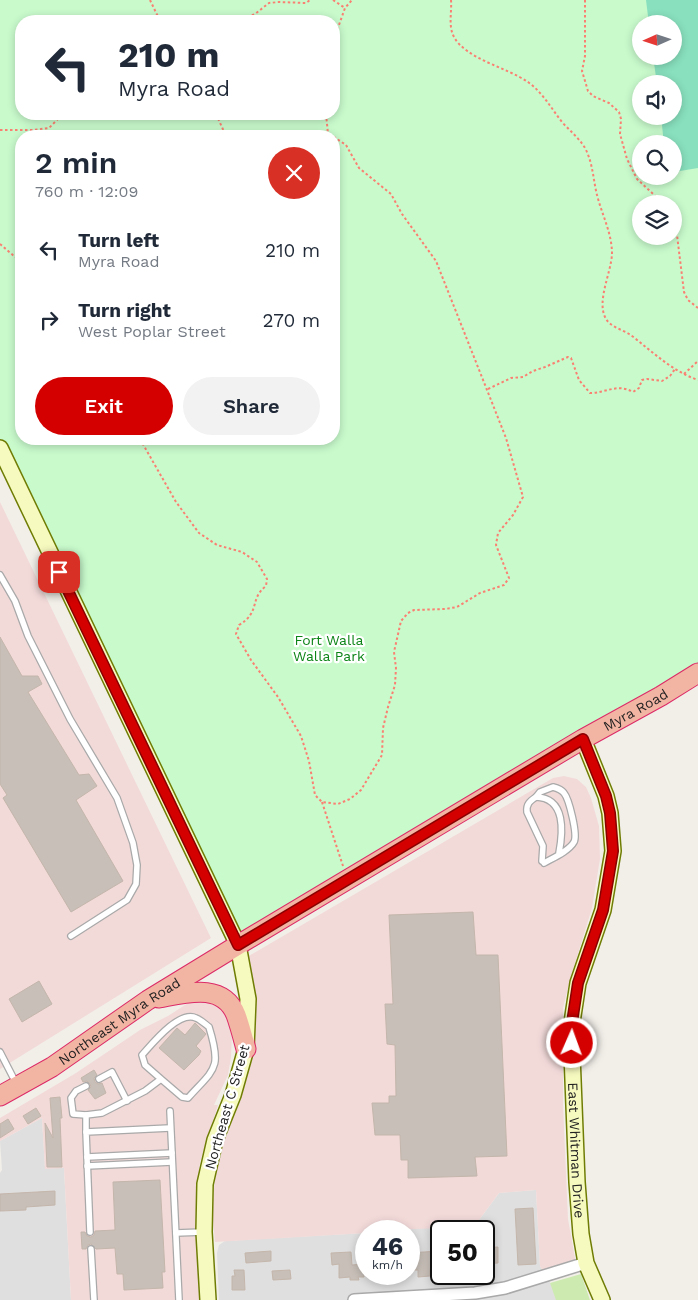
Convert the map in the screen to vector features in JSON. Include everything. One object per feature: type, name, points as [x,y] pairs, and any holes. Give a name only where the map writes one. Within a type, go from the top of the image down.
[{"type":"highway","name":"Myra Road","points":[[238,945],[583,739],[661,696],[698,673]]},
{"type":"highway","name":"Northeast Myra Road","points":[[0,1096],[52,1067],[148,1000],[238,945]]},
{"type":"highway","points":[[148,1000],[197,991],[214,993],[229,1003],[246,1049]]},
{"type":"main road","name":"Northeast C Street","points":[[0,448],[238,945],[248,999],[246,1049],[233,1095],[214,1140],[205,1184],[204,1232],[208,1300]]},
{"type":"main road","name":"East Whitman Drive","points":[[583,739],[606,796],[610,813],[613,851],[603,910],[578,983],[571,1029],[577,1182],[582,1234],[586,1263],[602,1300]]},
{"type":"street","points":[[354,1300],[446,1298],[505,1288],[586,1263]]},
{"type":"lane","points":[[0,575],[70,719],[117,798],[133,843],[137,865],[136,884],[126,900],[71,936]]},
{"type":"lane","points":[[554,787],[564,793],[568,801],[576,838],[572,846],[559,853],[543,862],[543,846],[526,808],[529,802],[540,792],[554,787]]},
{"type":"lane","points":[[536,797],[549,799],[555,804],[558,811],[562,831],[559,853]]},
{"type":"lane","points":[[184,1018],[196,1018],[209,1027],[216,1061],[213,1070],[188,1098],[182,1097],[161,1079],[145,1065],[142,1055],[168,1028],[184,1018]]},
{"type":"lane","points":[[0,1052],[17,1086]]},
{"type":"lane","points":[[99,1079],[112,1072],[127,1100]]},
{"type":"lane","points":[[86,1086],[76,1091],[71,1098],[73,1114],[102,1113],[145,1091],[161,1079]]},
{"type":"lane","points":[[170,1111],[179,1300]]},
{"type":"lane","points":[[86,1115],[90,1232]]},
{"type":"lane","points":[[86,1132],[170,1128]]},
{"type":"lane","points":[[87,1157],[172,1153]]},
{"type":"lane","points":[[87,1166],[172,1162]]},
{"type":"lane","points":[[176,1233],[204,1232]]},
{"type":"lane","points":[[91,1249],[94,1300]]},
{"type":"path","points":[[150,0],[157,15]]},
{"type":"path","points":[[253,15],[269,3],[306,2],[310,0]]},
{"type":"path","points":[[333,0],[345,8]]},
{"type":"path","points":[[340,22],[345,8],[352,0]]},
{"type":"path","points":[[451,0],[450,22],[453,36],[459,45],[477,56],[519,76],[540,92],[584,147],[591,163],[612,244],[609,275],[602,305],[605,318],[611,325],[631,335],[674,369],[698,380]]},
{"type":"path","points":[[585,0],[585,56],[582,71],[588,91],[593,96],[609,103],[619,112],[621,119],[620,134],[627,159],[637,179],[654,195]]},
{"type":"path","points":[[0,130],[48,128],[57,120]]},
{"type":"path","points":[[322,802],[338,804],[350,799],[361,790],[379,762],[382,755],[383,728],[395,685],[394,652],[401,621],[408,613],[414,610],[457,607],[480,592],[504,586],[509,578],[496,545],[498,533],[513,516],[523,497],[506,438],[488,389],[482,380],[467,337],[436,261],[402,214],[391,194],[359,168],[346,145],[340,141]]},
{"type":"path","points":[[0,244],[15,257]]},
{"type":"path","points":[[678,245],[684,292],[688,300],[698,308]]},
{"type":"path","points":[[488,389],[511,378],[523,378],[532,370],[545,368],[568,357],[579,380],[590,393],[620,388],[627,388],[633,392],[638,388],[642,380],[662,381],[670,376],[674,369]]},
{"type":"path","points":[[684,374],[698,361]]},
{"type":"path","points":[[143,445],[176,502],[199,533],[216,545],[242,552],[257,562],[267,578],[266,586],[258,592],[252,614],[239,625],[236,634],[251,660],[278,697],[297,728],[309,760],[315,795],[322,802],[343,866]]},
{"type":"shaded area","points":[[0,502],[211,938],[0,1069]]},
{"type":"shaded area","points":[[564,776],[577,779],[586,787],[599,826],[600,859],[592,908],[563,1008],[563,1104],[568,1219],[576,1264],[544,1273],[540,1266],[536,1190],[499,1193],[479,1220],[430,1220],[430,1228],[420,1229],[420,1220],[355,1220],[355,1234],[215,1242],[212,1209],[215,1178],[224,1135],[244,1082],[253,1050],[256,1012],[254,990],[247,957],[553,778]]},
{"type":"shaded area","points":[[199,1000],[215,1001],[227,1014],[232,1033],[228,1075],[214,1105],[218,1105],[200,1162],[197,1225],[201,1300],[71,1300],[64,1168],[45,1169],[42,1118],[0,1141],[0,1118],[76,1073],[140,1030],[168,1016],[188,1003]]},
{"type":"shaded area","points":[[42,1118],[45,1168],[64,1168],[71,1300],[0,1300],[0,1173],[2,1170],[0,1141]]},
{"type":"shaded area","points":[[536,1190],[540,1266],[552,1286],[557,1300],[219,1300],[217,1253],[219,1245],[225,1241],[355,1234],[355,1285],[420,1285],[420,1228],[430,1227],[430,1285],[495,1285],[495,1220],[479,1220],[499,1193]]},
{"type":"green space","name":"Fort Walla Walla Park","points":[[0,0],[698,0],[698,673],[238,945],[0,448]]},
{"type":"green space","points":[[646,0],[698,0],[698,168],[682,171],[682,135],[663,135],[662,125],[682,125],[682,75],[656,75],[654,65],[682,65],[682,15],[648,15]]},
{"type":"green space","points":[[581,1274],[590,1300],[556,1300],[550,1283]]},
{"type":"building","points":[[0,637],[22,676],[38,676],[42,684],[28,692],[79,775],[89,774],[97,786],[76,800],[123,881],[71,912],[3,798],[7,795],[0,784]]},
{"type":"building","points":[[473,912],[476,955],[498,955],[507,1156],[475,1157],[477,1176],[408,1178],[408,1160],[401,1160],[400,1135],[375,1135],[372,1103],[389,1103],[389,1096],[396,1096],[395,1045],[387,1044],[385,1004],[393,1004],[389,915]]},
{"type":"building","points":[[39,981],[52,1004],[22,1022],[9,999]]},
{"type":"building","points":[[195,1023],[206,1034],[196,1046],[201,1051],[199,1055],[184,1070],[159,1048],[177,1028],[185,1035]]},
{"type":"building","points":[[94,1070],[97,1075],[94,1078],[95,1082],[98,1084],[102,1083],[106,1093],[95,1099],[88,1090],[91,1087],[90,1084],[87,1081],[83,1082],[81,1078]]},
{"type":"building","points":[[60,1097],[62,1167],[47,1167],[45,1123],[53,1138],[50,1098]]},
{"type":"building","points":[[36,1108],[41,1116],[28,1124],[23,1116]]},
{"type":"building","points":[[8,1119],[14,1129],[0,1138],[0,1124]]},
{"type":"building","points":[[160,1180],[165,1272],[162,1272],[163,1288],[124,1290],[123,1274],[117,1274],[115,1248],[96,1249],[91,1244],[86,1249],[82,1249],[81,1232],[85,1232],[87,1236],[91,1237],[95,1231],[115,1230],[113,1182]]},
{"type":"building","points":[[55,1191],[55,1205],[26,1207],[26,1210],[0,1211],[0,1194]]},
{"type":"building","points":[[533,1208],[536,1264],[518,1265],[515,1209]]},
{"type":"building","points":[[495,1247],[498,1247],[498,1263],[495,1263]]},
{"type":"building","points":[[271,1251],[271,1261],[246,1263],[245,1253]]},
{"type":"building","points":[[351,1252],[352,1265],[355,1265],[355,1280],[350,1280],[350,1277],[339,1278],[339,1264],[332,1265],[331,1253]]},
{"type":"building","points":[[420,1252],[430,1252],[430,1276],[420,1277]]},
{"type":"building","points":[[234,1270],[244,1270],[245,1290],[232,1290],[232,1276],[235,1276]]},
{"type":"building","points":[[290,1270],[291,1279],[273,1280],[272,1271]]},
{"type":"route","points":[[59,572],[238,945],[583,739],[606,796],[610,813],[613,851],[603,910],[578,983],[571,1029],[572,1043]]}]
